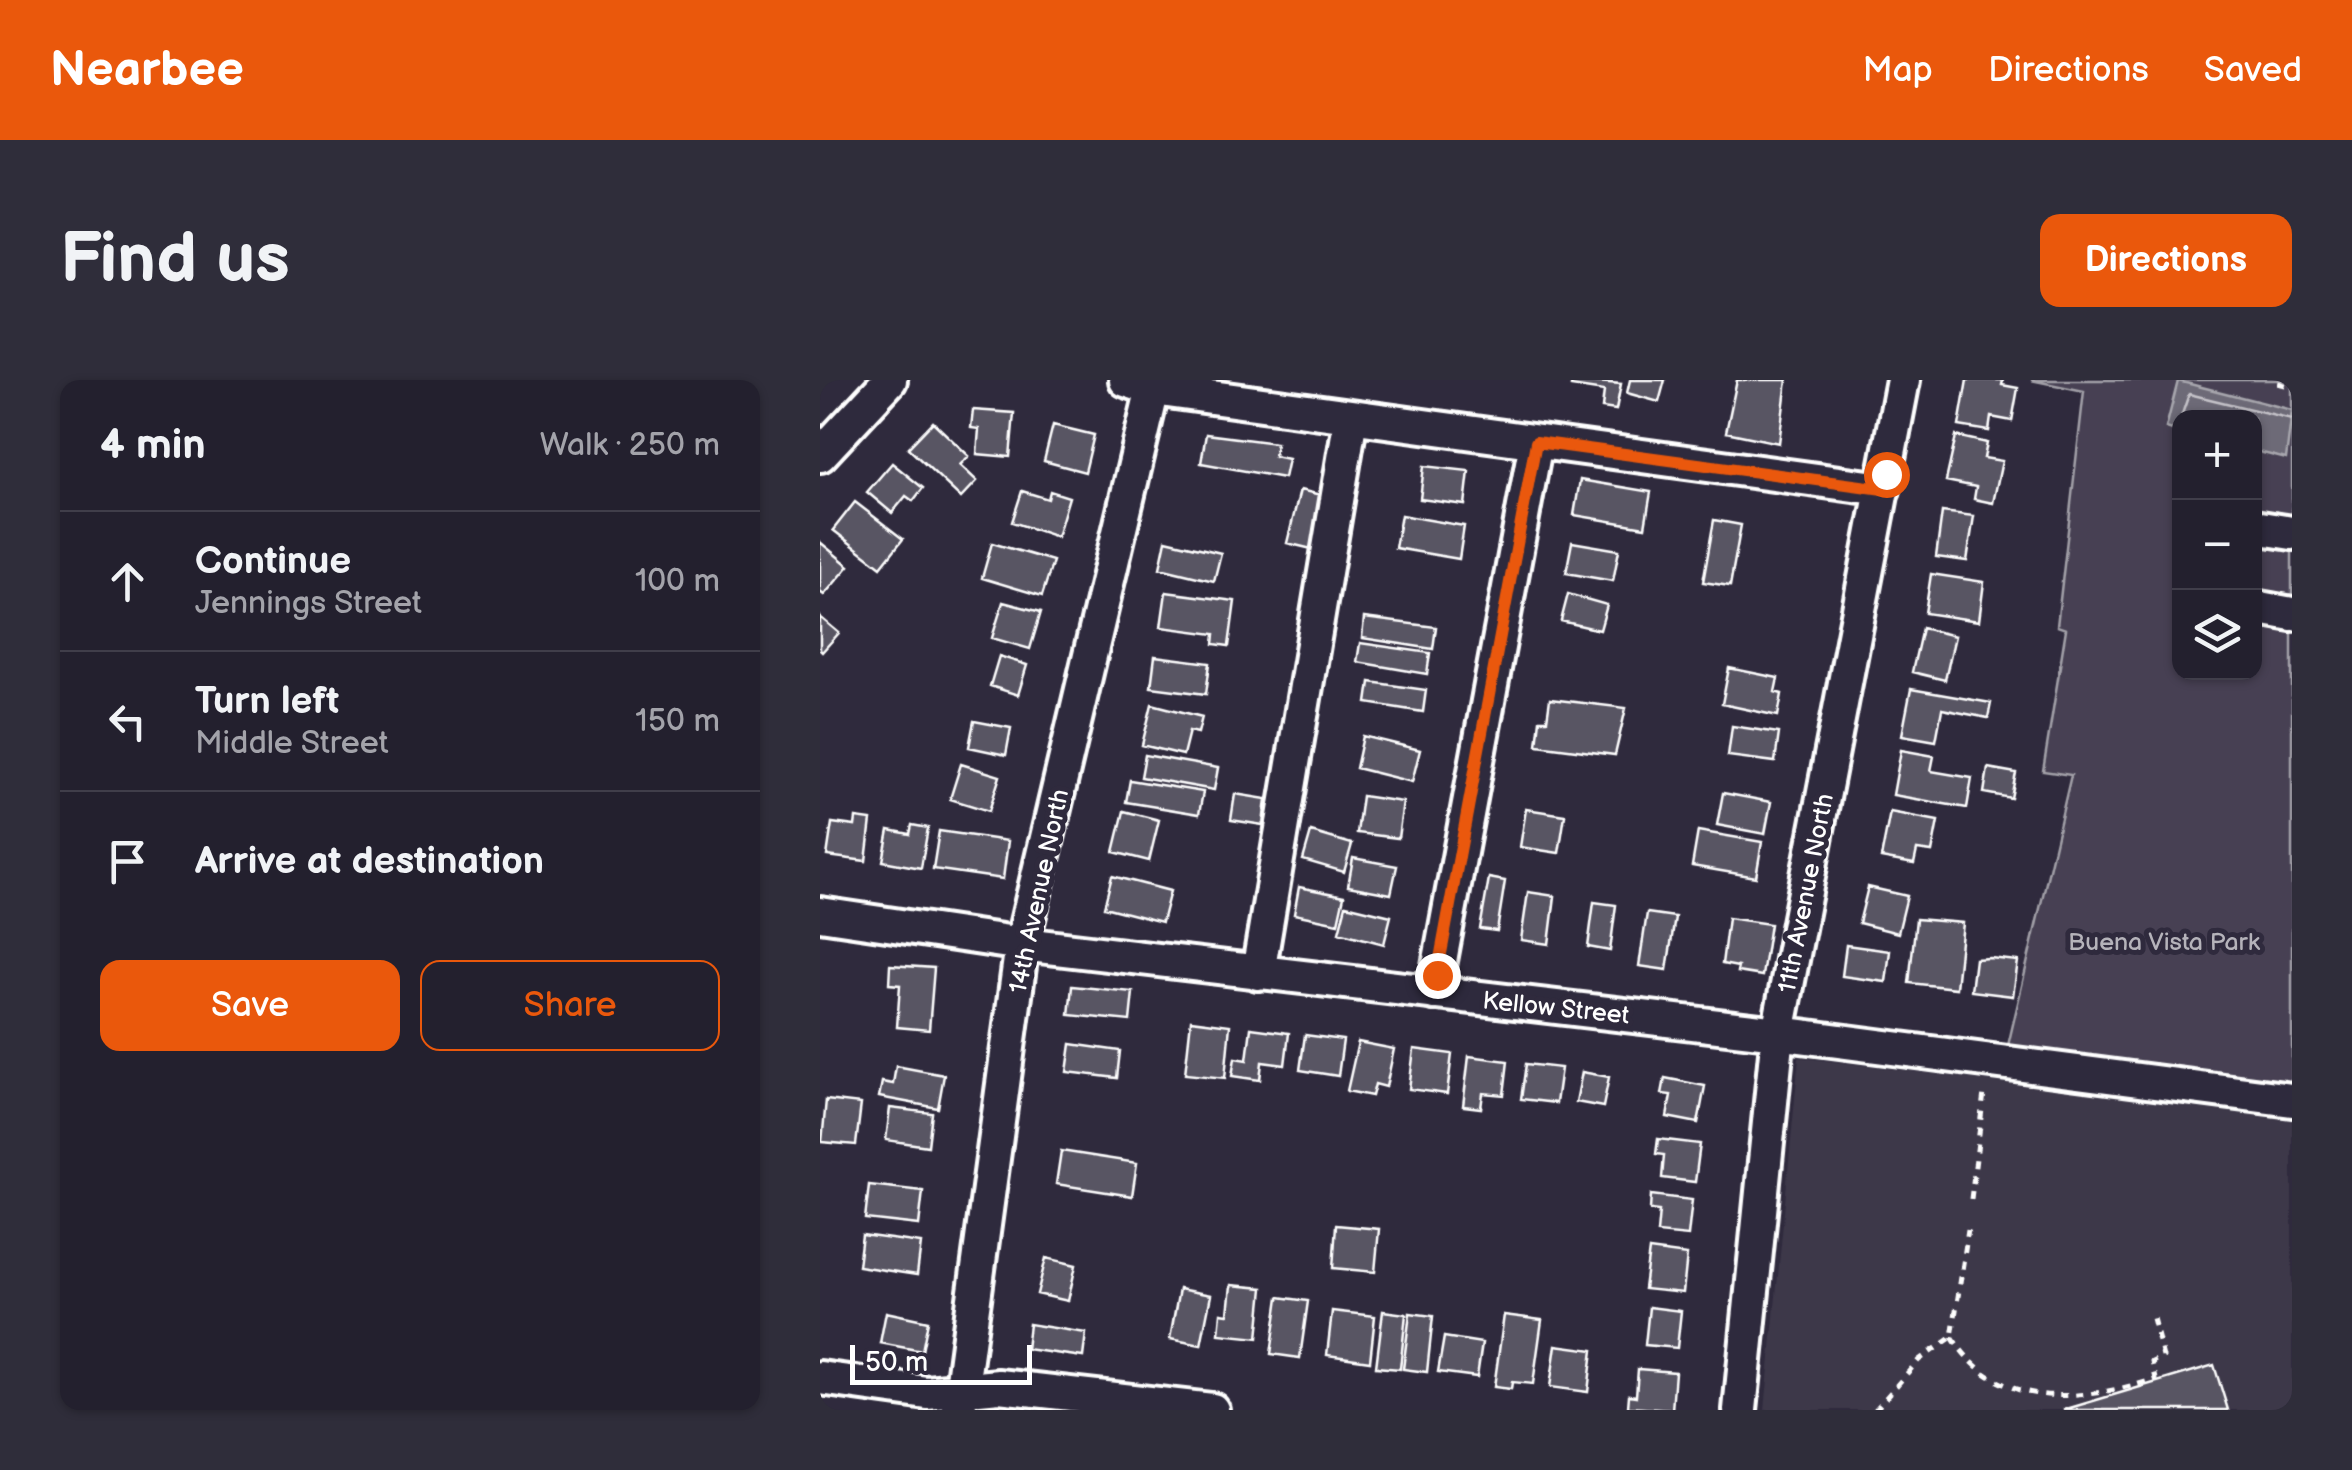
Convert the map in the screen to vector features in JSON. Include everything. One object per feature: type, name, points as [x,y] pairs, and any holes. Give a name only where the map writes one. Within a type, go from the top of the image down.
[{"type":"street","points":[[820,456],[890,380]]},
{"type":"street","name":"11th Avenue North","points":[[1740,1410],[1778,1033],[1903,380]]},
{"type":"street","points":[[1144,383],[1351,416],[1883,489]]},
{"type":"street","name":"14th Avenue North","points":[[960,1400],[1022,944],[1144,383]]},
{"type":"street","points":[[1258,973],[1351,416]]},
{"type":"street","points":[[1434,993],[1536,442]]},
{"type":"street","points":[[2262,527],[2292,533]]},
{"type":"street","points":[[2262,608],[2292,614]]},
{"type":"street","name":"Kellow Street","points":[[820,914],[1022,944],[1778,1033],[2292,1100]]},
{"type":"street","points":[[820,1378],[960,1400],[1000,1386],[1212,1410]]},
{"type":"path","points":[[2278,384],[2292,387]]},
{"type":"path","points":[[1970,1199],[1984,1093]]},
{"type":"path","points":[[1968,1230],[1952,1337],[1972,1370],[2027,1403]]},
{"type":"path","points":[[2062,1407],[2156,1379],[2152,1362],[2164,1357],[2152,1314]]},
{"type":"path","points":[[1875,1410],[1919,1360],[1952,1337]]},
{"type":"shaded area","points":[[1799,1057],[2292,1118],[2292,1410],[1765,1410]]},
{"type":"green space","name":"Buena Vista Park","points":[[2031,380],[2292,380],[2292,1087],[2007,1050],[2071,775],[2043,771],[2066,629],[2057,626],[2084,391]]},
{"type":"water","points":[[2178,381],[2292,410],[2286,459],[2262,453],[2262,410],[2172,410],[2172,430],[2166,428]]},
{"type":"building","points":[[1572,380],[1621,384],[1616,410],[1602,408],[1604,391],[1571,386]]},
{"type":"building","points":[[1630,380],[1665,380],[1659,402],[1627,393]]},
{"type":"building","points":[[1737,380],[1787,380],[1779,443],[1726,432]]},
{"type":"building","points":[[1967,380],[2003,380],[2002,385],[2018,388],[2012,421],[1991,417],[1989,431],[1959,426]]},
{"type":"building","points":[[973,410],[1014,413],[1010,457],[977,454],[979,429],[971,428]]},
{"type":"building","points":[[933,422],[969,456],[960,465],[977,481],[961,498],[908,448]]},
{"type":"building","points":[[1053,425],[1094,435],[1085,472],[1044,461]]},
{"type":"building","points":[[1206,434],[1276,443],[1274,456],[1288,459],[1284,478],[1201,463]]},
{"type":"building","points":[[1956,436],[1987,443],[1984,458],[2002,461],[1993,503],[1974,499],[1976,487],[1946,481]]},
{"type":"building","points":[[892,463],[923,488],[913,501],[906,496],[892,513],[867,492]]},
{"type":"building","points":[[1424,466],[1469,471],[1465,505],[1420,499]]},
{"type":"building","points":[[1580,480],[1651,492],[1645,527],[1574,515]]},
{"type":"building","points":[[1300,490],[1333,498],[1320,551],[1287,543]]},
{"type":"building","points":[[1022,491],[1048,499],[1050,491],[1069,497],[1057,537],[1012,522]]},
{"type":"building","points":[[855,502],[903,539],[881,567],[833,530]]},
{"type":"building","points":[[1942,512],[1974,516],[1967,561],[1936,557]]},
{"type":"building","points":[[1401,515],[1464,526],[1459,559],[1395,548]]},
{"type":"building","points":[[1714,520],[1741,525],[1730,586],[1703,582]]},
{"type":"building","points":[[1166,540],[1221,553],[1214,581],[1160,568]]},
{"type":"building","points":[[820,542],[849,566],[824,595],[820,592]]},
{"type":"building","points":[[1572,542],[1619,550],[1613,581],[1566,573]]},
{"type":"building","points":[[992,543],[1053,561],[1042,596],[982,578]]},
{"type":"building","points":[[1931,574],[1984,582],[1979,621],[1925,613]]},
{"type":"building","points":[[1166,592],[1235,601],[1229,646],[1214,644],[1215,634],[1161,627]]},
{"type":"building","points":[[1568,594],[1607,605],[1600,630],[1561,621]]},
{"type":"building","points":[[1003,602],[1041,612],[1030,649],[992,638]]},
{"type":"building","points":[[820,617],[839,633],[822,652],[820,650]]},
{"type":"building","points":[[1364,618],[1436,627],[1433,649],[1362,638]]},
{"type":"building","points":[[1922,628],[1955,636],[1945,680],[1912,672]]},
{"type":"building","points":[[1360,643],[1430,653],[1427,674],[1357,662]]},
{"type":"building","points":[[999,656],[1027,665],[1018,695],[990,686]]},
{"type":"building","points":[[1155,656],[1210,663],[1206,694],[1151,687]]},
{"type":"building","points":[[1729,668],[1778,678],[1775,692],[1782,694],[1778,716],[1722,704]]},
{"type":"building","points":[[1370,682],[1426,690],[1423,712],[1367,703]]},
{"type":"building","points":[[1911,689],[1991,703],[1988,718],[1942,709],[1936,741],[1902,735]]},
{"type":"building","points":[[1550,699],[1626,708],[1615,755],[1537,745],[1540,720],[1547,720]]},
{"type":"building","points":[[1152,704],[1202,717],[1198,733],[1189,731],[1183,755],[1142,745]]},
{"type":"building","points":[[974,721],[1011,728],[1006,755],[969,747]]},
{"type":"building","points":[[1732,726],[1779,733],[1775,762],[1728,756]]},
{"type":"building","points":[[1363,736],[1420,750],[1412,782],[1356,768]]},
{"type":"building","points":[[1901,750],[1934,756],[1931,771],[1972,778],[1967,808],[1893,795]]},
{"type":"building","points":[[1145,755],[1218,768],[1214,790],[1141,777]]},
{"type":"building","points":[[961,764],[1000,776],[989,811],[950,799]]},
{"type":"building","points":[[1988,768],[2016,773],[2011,798],[1984,793]]},
{"type":"building","points":[[1130,780],[1203,792],[1199,814],[1126,802]]},
{"type":"building","points":[[1723,793],[1771,802],[1765,834],[1717,825]]},
{"type":"building","points":[[1235,794],[1266,799],[1263,825],[1231,820]]},
{"type":"building","points":[[1362,796],[1403,802],[1398,838],[1357,833]]},
{"type":"building","points":[[1526,809],[1565,815],[1559,853],[1520,847]]},
{"type":"building","points":[[1124,811],[1159,820],[1149,861],[1114,852]]},
{"type":"building","points":[[1890,812],[1938,821],[1932,852],[1917,850],[1914,864],[1881,858]]},
{"type":"building","points":[[856,818],[871,820],[866,861],[827,856],[832,823],[855,826]]},
{"type":"building","points":[[912,825],[928,828],[921,868],[883,861],[889,830],[910,834]]},
{"type":"building","points":[[939,831],[1008,841],[1003,879],[933,869]]},
{"type":"building","points":[[1698,831],[1762,842],[1756,877],[1692,866]]},
{"type":"building","points":[[1311,832],[1352,844],[1344,872],[1303,860]]},
{"type":"building","points":[[1353,858],[1397,866],[1391,894],[1348,886]]},
{"type":"building","points":[[1112,876],[1170,891],[1162,922],[1104,907]]},
{"type":"building","points":[[1489,878],[1505,881],[1497,931],[1480,929]]},
{"type":"building","points":[[1299,887],[1344,896],[1338,923],[1294,914]]},
{"type":"building","points":[[1868,887],[1907,896],[1898,933],[1859,923]]},
{"type":"building","points":[[1528,892],[1555,896],[1549,944],[1521,940]]},
{"type":"building","points":[[1594,902],[1616,905],[1610,951],[1588,947]]},
{"type":"building","points":[[1346,905],[1391,916],[1384,944],[1339,932]]},
{"type":"building","points":[[1647,913],[1675,917],[1667,970],[1639,966]]},
{"type":"building","points":[[1728,918],[1770,924],[1762,976],[1737,972],[1738,967],[1722,964]]},
{"type":"building","points":[[1916,919],[1963,923],[1956,988],[1909,983]]},
{"type":"building","points":[[1846,945],[1890,951],[1886,982],[1842,976]]},
{"type":"building","points":[[1975,959],[2018,961],[2013,996],[1971,991]]},
{"type":"building","points":[[890,965],[934,968],[929,1030],[897,1027],[900,985],[889,984]]},
{"type":"building","points":[[1072,986],[1133,992],[1130,1021],[1069,1015]]},
{"type":"building","points":[[1191,1020],[1230,1025],[1225,1078],[1185,1074]]},
{"type":"building","points":[[1251,1028],[1289,1033],[1285,1065],[1262,1062],[1260,1080],[1232,1076],[1235,1058],[1247,1060]]},
{"type":"building","points":[[1305,1035],[1343,1040],[1338,1076],[1300,1070]]},
{"type":"building","points":[[1358,1042],[1394,1049],[1386,1087],[1375,1084],[1372,1096],[1347,1091]]},
{"type":"building","points":[[1071,1044],[1120,1051],[1117,1078],[1067,1072]]},
{"type":"building","points":[[1414,1049],[1452,1054],[1447,1094],[1409,1089]]},
{"type":"building","points":[[1469,1056],[1508,1061],[1504,1095],[1483,1093],[1481,1108],[1463,1106]]},
{"type":"building","points":[[1526,1064],[1561,1068],[1556,1103],[1521,1099]]},
{"type":"building","points":[[896,1066],[944,1075],[938,1108],[879,1097],[882,1082],[893,1084]]},
{"type":"building","points":[[1582,1072],[1609,1077],[1603,1107],[1576,1102]]},
{"type":"building","points":[[1665,1078],[1705,1086],[1698,1123],[1667,1117],[1671,1095],[1662,1094]]},
{"type":"building","points":[[826,1100],[861,1104],[856,1145],[822,1142]]},
{"type":"building","points":[[890,1108],[932,1113],[928,1146],[886,1140]]},
{"type":"building","points":[[1658,1139],[1700,1144],[1695,1182],[1662,1178],[1664,1155],[1656,1154]]},
{"type":"building","points":[[1061,1151],[1137,1163],[1132,1196],[1056,1184]]},
{"type":"building","points":[[869,1185],[923,1191],[919,1225],[865,1219]]},
{"type":"building","points":[[1651,1195],[1692,1200],[1688,1236],[1657,1233],[1659,1211],[1650,1210]]},
{"type":"building","points":[[1336,1225],[1379,1229],[1375,1272],[1333,1268]]},
{"type":"building","points":[[862,1235],[921,1243],[917,1275],[858,1266]]},
{"type":"building","points":[[1649,1250],[1687,1255],[1683,1293],[1644,1289]]},
{"type":"building","points":[[1046,1258],[1076,1265],[1068,1301],[1037,1294]]},
{"type":"building","points":[[1231,1285],[1263,1288],[1258,1338],[1219,1334],[1221,1313],[1228,1314]]},
{"type":"building","points":[[1179,1289],[1211,1295],[1201,1345],[1170,1339]]},
{"type":"building","points":[[1279,1297],[1308,1301],[1300,1358],[1271,1354]]},
{"type":"building","points":[[1649,1307],[1681,1311],[1677,1348],[1645,1345]]},
{"type":"building","points":[[1332,1311],[1375,1316],[1370,1361],[1327,1355]]},
{"type":"building","points":[[1383,1311],[1406,1314],[1400,1369],[1376,1367]]},
{"type":"building","points":[[886,1312],[928,1321],[922,1351],[880,1343]]},
{"type":"building","points":[[1410,1313],[1433,1316],[1427,1372],[1403,1369]]},
{"type":"building","points":[[1504,1315],[1542,1320],[1533,1384],[1512,1382],[1511,1389],[1494,1387]]},
{"type":"building","points":[[1029,1324],[1086,1333],[1083,1357],[1026,1349]]},
{"type":"building","points":[[1444,1337],[1482,1343],[1477,1377],[1438,1372]]},
{"type":"building","points":[[1556,1345],[1593,1350],[1588,1392],[1550,1387]]},
{"type":"building","points":[[2214,1365],[2228,1410],[2063,1410]]},
{"type":"building","points":[[1638,1369],[1675,1372],[1672,1410],[1628,1407],[1629,1395],[1636,1396]]},
{"type":"route","points":[[1437,975],[1536,442],[1883,489],[1886,474]]}]
